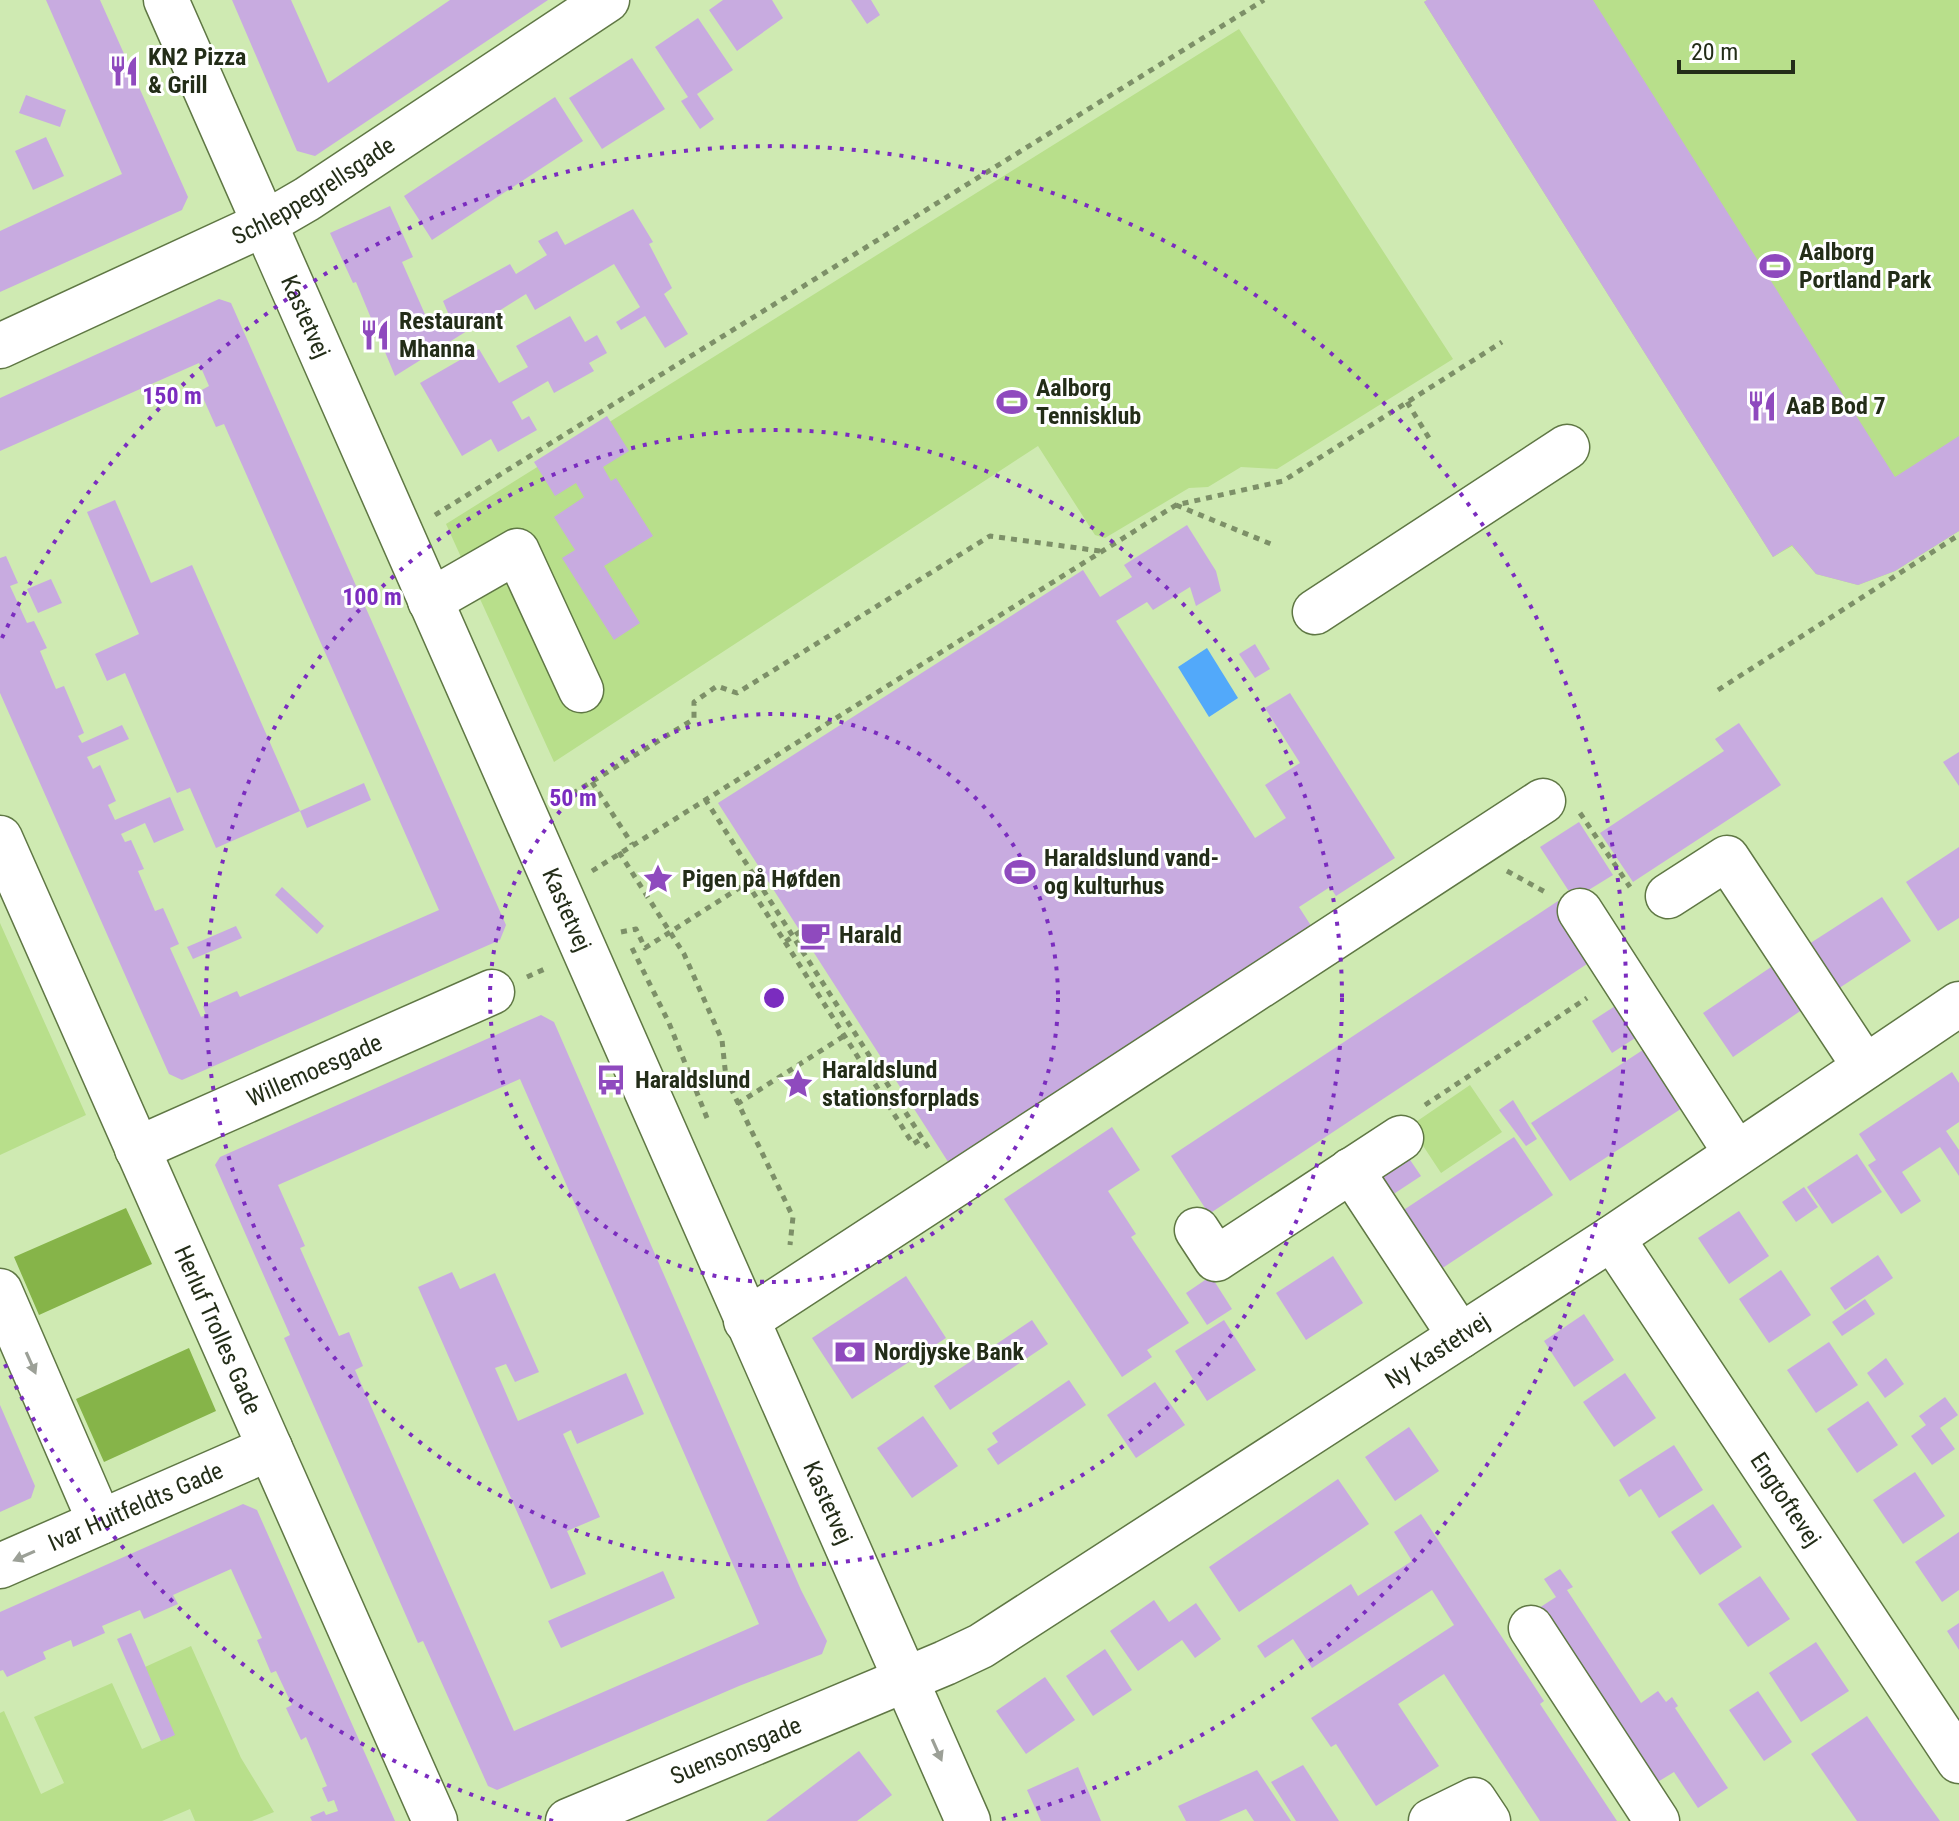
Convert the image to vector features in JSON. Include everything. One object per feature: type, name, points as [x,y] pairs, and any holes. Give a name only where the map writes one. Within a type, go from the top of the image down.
[{"type":"street","name":"Kastetvej","points":[[166,0],[968,1821]]},
{"type":"street","name":"Schleppegrellsgade","points":[[0,346],[264,224],[307,199],[607,0]]},
{"type":"street","points":[[1315,612],[1567,447]]},
{"type":"street","points":[[430,601],[517,551],[581,690]]},
{"type":"street","points":[[746,1321],[1469,851],[1558,801]]},
{"type":"street","name":"Herluf Trolles Gade","points":[[0,838],[435,1821]]},
{"type":"street","points":[[1668,896],[1727,858],[1865,1067]]},
{"type":"street","points":[[1580,911],[1736,1153]]},
{"type":"street","name":"Willemoesgade","points":[[137,1149],[492,992]]},
{"type":"street","name":"Ny Kastetvej","points":[[904,1680],[981,1646],[1612,1238],[1959,1004]]},
{"type":"street","points":[[1197,1230],[1216,1259],[1401,1138]]},
{"type":"street","points":[[1351,1170],[1460,1336]]},
{"type":"street","name":"Engtoftevej","points":[[1612,1238],[1959,1761]]},
{"type":"street","points":[[0,1291],[100,1522]]},
{"type":"street","name":"Ivar Huitfeldts Gade","points":[[0,1566],[270,1448]]},
{"type":"street","points":[[1531,1628],[1657,1821]]},
{"type":"street","name":"Suensonsgade","points":[[568,1821],[904,1680]]},
{"type":"street","points":[[1431,1821],[1474,1800],[1488,1821]]},
{"type":"path","points":[[400,537],[1264,0]]},
{"type":"path","points":[[561,898],[596,867],[619,852],[1176,505],[1283,481],[1502,342]]},
{"type":"path","points":[[1407,402],[1429,438]]},
{"type":"path","points":[[1176,505],[1271,544]]},
{"type":"path","points":[[1718,690],[1959,535]]},
{"type":"path","points":[[527,822],[694,719],[694,702],[717,686],[737,693],[990,536],[1101,551]]},
{"type":"path","points":[[592,782],[632,844]]},
{"type":"path","points":[[705,799],[953,1187]]},
{"type":"path","points":[[1558,801],[1633,893],[1668,896]]},
{"type":"path","points":[[1469,851],[1580,911]]},
{"type":"path","points":[[619,852],[684,954],[722,1040],[726,1078],[793,1217],[784,1298]]},
{"type":"path","points":[[624,931],[636,929],[645,948],[747,883],[913,1144],[923,1138]]},
{"type":"path","points":[[785,942],[801,931]]},
{"type":"path","points":[[1401,1138],[1403,1120],[1621,976]]},
{"type":"path","points":[[737,1104],[844,1036]]},
{"type":"green space","name":"Aalborg Portland Park","points":[[1959,0],[1959,531],[1895,571],[1858,585],[1816,574],[1792,546],[1773,557],[1424,2]]},
{"type":"green space","name":"Aalborg Tennisklub","points":[[1239,29],[1453,359],[1277,469],[1241,467],[1208,487],[1189,488],[1105,538],[1095,535],[1038,446],[554,762],[446,524]]},
{"type":"green space","points":[[0,923],[86,1115],[0,1155]]},
{"type":"green space","points":[[1470,1085],[1502,1132],[1441,1173],[1410,1126]]},
{"type":"green space","points":[[126,1208],[152,1264],[39,1315],[14,1257]]},
{"type":"green space","points":[[189,1348],[216,1411],[104,1462],[76,1399]]},
{"type":"green space","points":[[191,1646],[241,1758],[274,1812],[252,1821],[195,1821],[190,1809],[162,1821],[0,1821],[0,1713],[4,1711],[41,1794],[64,1783],[34,1717],[112,1683],[142,1749],[174,1735],[145,1667]]},
{"type":"water","points":[[1207,648],[1238,698],[1209,717],[1178,667]]},
{"type":"building","points":[[46,0],[100,0],[188,197],[182,210],[0,292],[0,231],[122,174]]},
{"type":"building","points":[[232,0],[291,0],[328,83],[450,0],[548,0],[315,156],[297,151]]},
{"type":"building","points":[[723,0],[772,0],[783,18],[737,51],[709,10]]},
{"type":"building","points":[[851,0],[871,0],[880,15],[867,24]]},
{"type":"building","points":[[1593,0],[1895,477],[1959,436],[1959,531],[1895,571],[1858,585],[1816,574],[1792,545],[1773,557],[1424,2]]},
{"type":"building","points":[[698,18],[733,70],[697,94],[714,119],[700,129],[681,101],[688,97],[655,47]]},
{"type":"building","points":[[632,58],[665,109],[602,149],[569,98]]},
{"type":"building","points":[[26,95],[66,110],[60,127],[19,113]]},
{"type":"building","points":[[555,97],[583,141],[432,240],[404,196]]},
{"type":"building","points":[[46,137],[64,176],[33,190],[15,151]]},
{"type":"building","points":[[390,206],[413,257],[402,262],[431,328],[451,320],[443,301],[510,264],[516,274],[547,255],[538,241],[557,231],[565,245],[633,209],[653,242],[649,244],[672,288],[664,294],[688,334],[665,348],[645,316],[621,330],[616,322],[640,307],[614,264],[535,310],[526,294],[395,376],[356,282],[353,283],[330,233]]},
{"type":"building","points":[[219,299],[231,303],[506,925],[500,940],[182,1080],[169,1074],[0,693],[0,558],[6,556],[18,583],[10,586],[27,623],[34,621],[47,648],[40,651],[56,689],[64,686],[84,733],[78,736],[82,743],[122,725],[129,739],[87,757],[93,769],[100,765],[116,801],[108,805],[115,820],[170,797],[184,830],[154,843],[145,823],[121,834],[125,842],[131,840],[144,869],[138,871],[155,911],[163,908],[179,944],[170,948],[201,1017],[206,1015],[203,1006],[237,991],[240,997],[439,910],[224,424],[216,427],[200,391],[209,386],[199,363],[0,451],[0,398]]},
{"type":"building","points":[[570,316],[585,342],[597,335],[607,353],[589,363],[594,371],[554,393],[548,381],[512,402],[522,420],[529,416],[537,430],[498,452],[491,439],[462,456],[420,383],[479,349],[499,383],[528,367],[516,346]]},
{"type":"building","points":[[607,416],[629,451],[603,467],[611,481],[616,478],[653,536],[604,566],[640,623],[614,640],[562,558],[575,550],[554,517],[584,497],[576,483],[555,496],[534,462]]},
{"type":"building","points":[[115,500],[151,583],[192,565],[300,811],[216,848],[190,788],[177,793],[125,673],[107,681],[95,654],[139,634],[87,512]]},
{"type":"building","name":"Haraldslund vand- og kulturhus","points":[[1187,525],[1216,571],[1221,591],[1196,606],[1190,587],[1153,610],[1147,602],[1116,621],[1255,838],[1286,818],[1265,785],[1300,763],[1265,708],[1290,693],[1395,858],[1336,896],[1330,887],[1299,907],[1317,935],[952,1168],[718,803],[1083,570],[1100,597],[1132,577],[1124,565]]},
{"type":"building","points":[[51,579],[62,603],[38,613],[27,589]]},
{"type":"building","points":[[1255,644],[1270,669],[1255,678],[1239,654]]},
{"type":"building","points":[[1739,723],[1781,785],[1633,882],[1600,833],[1724,751],[1715,739]]},
{"type":"building","points":[[1959,752],[1959,786],[1943,762]]},
{"type":"building","points":[[364,783],[371,800],[307,828],[300,811]]},
{"type":"building","points":[[1579,822],[1613,875],[1574,899],[1540,847]]},
{"type":"building","points":[[1959,847],[1959,918],[1938,931],[1906,882]]},
{"type":"building","points":[[282,887],[324,926],[317,934],[275,895]]},
{"type":"building","points":[[1882,897],[1911,941],[1824,998],[1795,953]]},
{"type":"building","points":[[1558,901],[1596,958],[1209,1214],[1171,1156]]},
{"type":"building","points":[[236,926],[242,938],[193,959],[187,947]]},
{"type":"building","points":[[1783,959],[1812,1003],[1733,1057],[1703,1013]]},
{"type":"building","points":[[1626,999],[1646,1031],[1612,1053],[1592,1021]]},
{"type":"building","points":[[541,1015],[554,1022],[801,1590],[827,1641],[822,1654],[739,1686],[497,1790],[488,1786],[423,1641],[418,1643],[284,1338],[290,1335],[215,1165],[220,1157]],"holes":[[[520,1079],[759,1624],[514,1731],[355,1370],[363,1366],[349,1332],[339,1336],[300,1248],[305,1246],[278,1185]]]},
{"type":"building","points":[[1652,1044],[1690,1103],[1570,1181],[1531,1123]]},
{"type":"building","points":[[1952,1072],[1959,1083],[1959,1122],[1946,1131],[1959,1150],[1959,1176],[1940,1147],[1902,1172],[1921,1201],[1901,1214],[1868,1165],[1876,1160],[1859,1134]]},
{"type":"building","points":[[1513,1100],[1537,1139],[1526,1146],[1499,1110]]},
{"type":"building","points":[[1112,1127],[1140,1170],[1108,1191],[1136,1234],[1131,1237],[1189,1323],[1147,1350],[1152,1357],[1122,1377],[1004,1199]]},
{"type":"building","points":[[1514,1137],[1553,1195],[1435,1273],[1396,1215]]},
{"type":"building","points":[[1402,1148],[1421,1176],[1386,1199],[1368,1171]]},
{"type":"building","points":[[1857,1154],[1882,1192],[1832,1224],[1807,1187]]},
{"type":"building","points":[[1804,1187],[1818,1207],[1796,1222],[1782,1202]]},
{"type":"building","points":[[1739,1211],[1769,1256],[1729,1284],[1698,1238]]},
{"type":"building","points":[[1878,1255],[1893,1278],[1845,1310],[1830,1288]]},
{"type":"building","points":[[1333,1256],[1363,1303],[1306,1340],[1276,1293]]},
{"type":"building","points":[[1781,1270],[1811,1315],[1769,1343],[1739,1299]]},
{"type":"building","points":[[452,1272],[460,1289],[495,1273],[539,1372],[515,1382],[506,1364],[495,1368],[518,1421],[626,1373],[644,1414],[577,1444],[571,1430],[563,1434],[600,1517],[567,1531],[586,1574],[551,1589],[418,1287]]},
{"type":"building","points":[[906,1276],[946,1338],[852,1399],[812,1338]]},
{"type":"building","points":[[1211,1276],[1232,1309],[1207,1325],[1186,1293]]},
{"type":"building","points":[[1865,1299],[1875,1314],[1842,1336],[1832,1322]]},
{"type":"building","points":[[1584,1314],[1614,1360],[1574,1387],[1544,1341]]},
{"type":"building","points":[[1032,1320],[1048,1344],[950,1410],[934,1386]]},
{"type":"building","points":[[1224,1320],[1256,1370],[1207,1401],[1175,1351]]},
{"type":"building","points":[[1829,1342],[1858,1385],[1816,1413],[1787,1370]]},
{"type":"building","points":[[1886,1358],[1904,1384],[1885,1398],[1867,1373]]},
{"type":"building","points":[[1625,1373],[1656,1418],[1614,1447],[1583,1402]]},
{"type":"building","points":[[1069,1380],[1086,1405],[998,1465],[987,1449],[998,1442],[992,1433]]},
{"type":"building","points":[[1155,1382],[1185,1425],[1136,1458],[1107,1415]]},
{"type":"building","points":[[1945,1397],[1958,1415],[1940,1428],[1955,1449],[1932,1465],[1911,1436],[1926,1425],[1919,1416]]},
{"type":"building","points":[[1868,1401],[1898,1445],[1857,1473],[1827,1429]]},
{"type":"building","points":[[0,1405],[35,1486],[31,1498],[0,1512]]},
{"type":"building","points":[[923,1416],[958,1466],[912,1498],[877,1448]]},
{"type":"building","points":[[1409,1427],[1439,1471],[1395,1501],[1365,1457]]},
{"type":"building","points":[[1674,1445],[1703,1490],[1659,1518],[1641,1489],[1629,1497],[1619,1480]]},
{"type":"building","points":[[1915,1472],[1945,1516],[1903,1544],[1873,1500]]},
{"type":"building","points":[[1338,1479],[1369,1524],[1239,1612],[1209,1567]]},
{"type":"building","points":[[243,1504],[257,1510],[395,1821],[312,1821],[310,1817],[324,1811],[326,1815],[338,1811],[334,1800],[328,1802],[322,1788],[327,1786],[306,1737],[301,1740],[286,1708],[292,1705],[276,1671],[271,1673],[257,1640],[262,1638],[231,1569],[173,1595],[178,1604],[144,1619],[140,1610],[102,1626],[105,1633],[73,1647],[71,1640],[43,1652],[46,1659],[7,1677],[3,1670],[0,1671],[0,1612]]},
{"type":"building","points":[[1713,1504],[1742,1547],[1700,1575],[1671,1532]]},
{"type":"building","points":[[1421,1514],[1544,1701],[1540,1704],[1617,1821],[1540,1821],[1444,1674],[1398,1704],[1439,1766],[1376,1806],[1336,1744],[1331,1747],[1311,1718],[1454,1625],[1432,1590],[1312,1668],[1293,1639],[1265,1658],[1257,1646],[1351,1584],[1358,1596],[1412,1561],[1394,1532]]},
{"type":"building","points":[[1959,1532],[1959,1590],[1942,1602],[1915,1562]]},
{"type":"building","points":[[1560,1569],[1573,1587],[1567,1590],[1641,1703],[1658,1691],[1666,1702],[1672,1697],[1678,1706],[1675,1708],[1728,1788],[1698,1808],[1674,1772],[1656,1783],[1539,1608],[1556,1597],[1544,1579]]},
{"type":"building","points":[[663,1571],[675,1598],[561,1648],[548,1621]]},
{"type":"building","points":[[1760,1576],[1790,1619],[1748,1647],[1718,1604]]},
{"type":"building","points":[[1154,1600],[1169,1622],[1196,1603],[1221,1639],[1195,1658],[1182,1640],[1138,1671],[1110,1631]]},
{"type":"building","points":[[1959,1623],[1959,1650],[1947,1631]]},
{"type":"building","points":[[131,1633],[175,1735],[161,1741],[117,1639]]},
{"type":"building","points":[[1816,1642],[1849,1691],[1801,1722],[1769,1673]]},
{"type":"building","points":[[1105,1649],[1132,1690],[1093,1716],[1066,1676]]},
{"type":"building","points":[[1045,1677],[1075,1720],[1026,1754],[996,1711]]},
{"type":"building","points":[[1758,1691],[1792,1742],[1764,1761],[1729,1710]]},
{"type":"building","points":[[1867,1716],[1940,1821],[1857,1821],[1811,1754]]},
{"type":"building","points":[[859,1751],[892,1795],[857,1821],[766,1821]]},
{"type":"building","points":[[1303,1765],[1339,1821],[1296,1821],[1271,1782]]},
{"type":"building","points":[[1078,1767],[1101,1821],[1041,1821],[1027,1790]]},
{"type":"building","points":[[1257,1770],[1291,1821],[1254,1821],[1246,1809],[1219,1821],[1186,1821],[1178,1806]]},
{"type":"place","name":"KN2 Pizza & Grill","points":[[124,71]]},
{"type":"place","name":"Aalborg Portland Park","points":[[1775,266]]},
{"type":"place","name":"Restaurant Mhanna","points":[[375,335]]},
{"type":"place","name":"Aalborg Tennisklub","points":[[1012,402]]},
{"type":"place","name":"AaB Bod 7","points":[[1762,406]]},
{"type":"place","name":"Haraldslund vand- og kulturhus","points":[[1020,872]]},
{"type":"place","name":"Pigen på Høfden","points":[[658,879]]},
{"type":"place","name":"Harald","points":[[815,935]]},
{"type":"place","name":"Haraldslund","points":[[611,1080]]},
{"type":"place","name":"Haraldslund stationsforplads","points":[[798,1084]]},
{"type":"place","name":"Nordjyske Bank","points":[[850,1352]]}]
